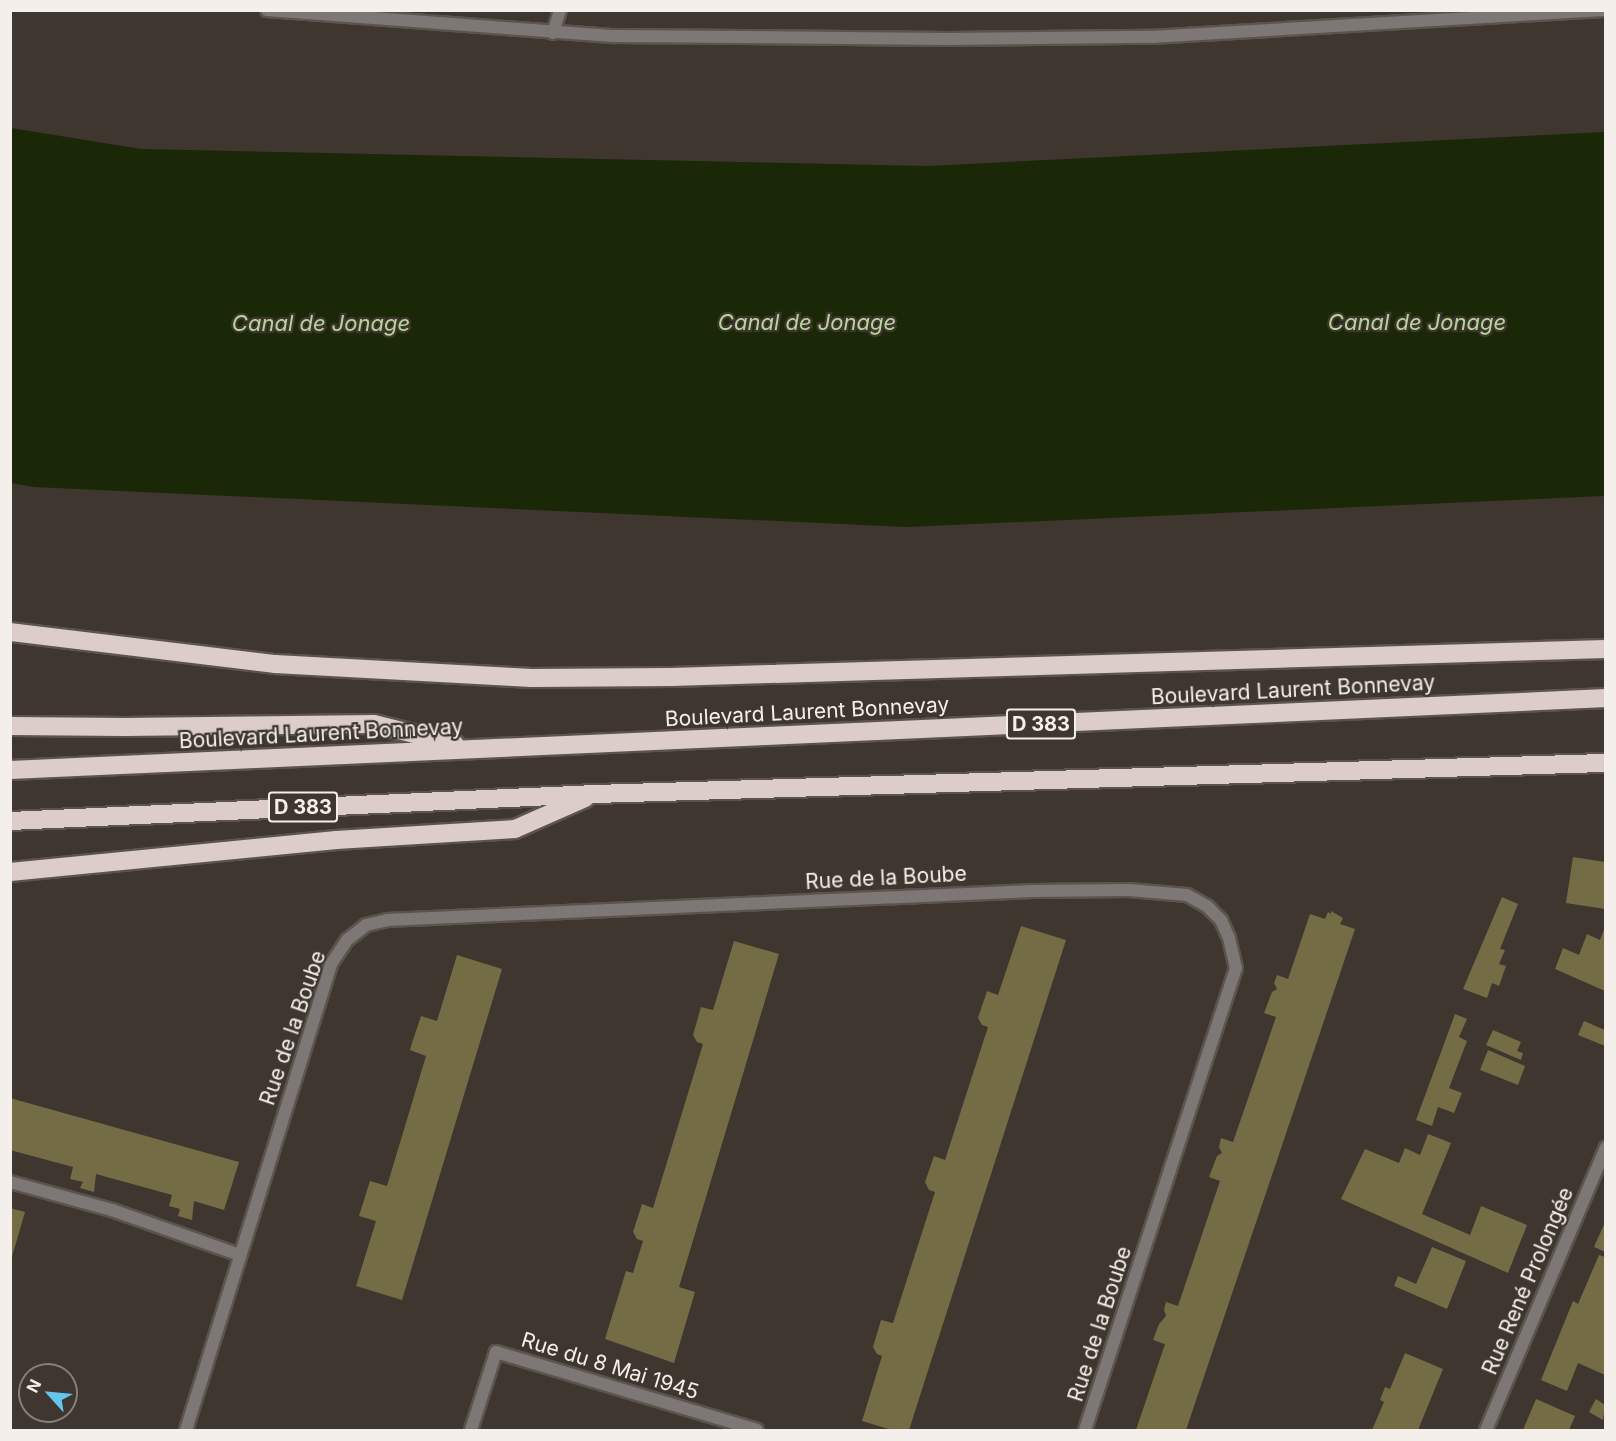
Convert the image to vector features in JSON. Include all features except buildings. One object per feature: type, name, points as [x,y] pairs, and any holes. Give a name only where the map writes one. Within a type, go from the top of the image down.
[{"type":"highway","points":[[10,632],[275,664],[532,678],[671,677],[1605,649]]},
{"type":"highway","name":"Boulevard Laurent Bonnevay","points":[[10,770],[1605,698]]},
{"type":"highway","points":[[10,726],[374,724],[477,749]]},
{"type":"highway","name":"D 383","points":[[10,821],[594,794],[1605,763]]},
{"type":"highway","points":[[10,872],[336,840],[515,829],[594,794]]},
{"type":"street","points":[[267,10],[615,36],[947,39],[1151,37],[1603,10]]},
{"type":"street","points":[[554,33],[560,10]]},
{"type":"street","name":"Rue de la Boube","points":[[186,1431],[331,964],[347,940],[366,925],[387,920],[1032,891],[1129,890],[1187,895],[1207,906],[1221,920],[1229,938],[1236,968],[1085,1431]]},
{"type":"street","name":"Rue René Prolongée","points":[[1486,1431],[1605,1147]]},
{"type":"street","points":[[10,1182],[112,1210],[240,1255]]},
{"type":"street","name":"Rue du 8 Mai 1945","points":[[471,1431],[495,1352],[757,1431]]},
{"type":"water","name":"Canal de Jonage","points":[[11,128],[141,149],[928,166],[1605,132],[1605,496],[907,527],[34,487],[11,483]]}]
